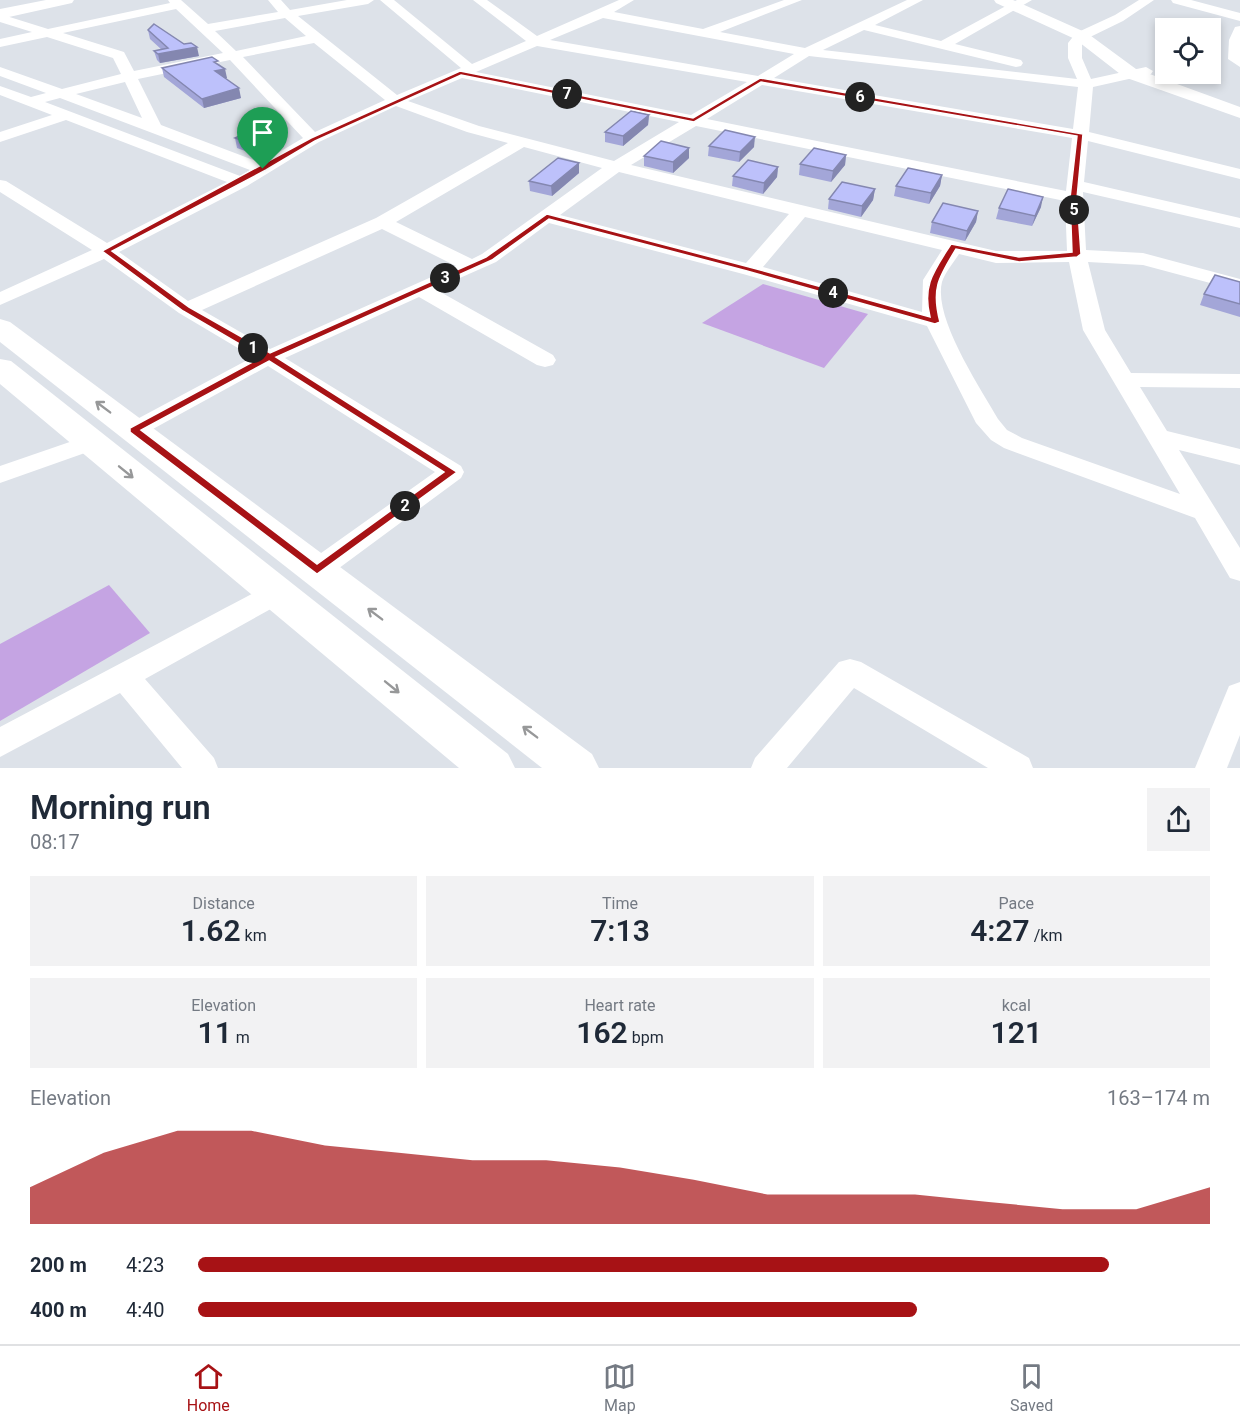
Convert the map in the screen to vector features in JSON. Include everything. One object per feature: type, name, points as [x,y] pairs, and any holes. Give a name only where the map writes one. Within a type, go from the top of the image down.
[{"type":"main road","points":[[0,328],[576,768]]},
{"type":"main road","points":[[0,368],[492,768]]},
{"type":"street","points":[[0,14],[48,0]]},
{"type":"street","points":[[0,14],[67,0]]},
{"type":"street","points":[[274,0],[287,14],[395,100],[473,129],[616,167],[954,246],[1019,259],[1077,254],[1130,257],[1240,285]]},
{"type":"street","points":[[203,29],[368,0]]},
{"type":"street","points":[[386,0],[465,71],[694,120],[1240,223]]},
{"type":"street","points":[[479,0],[536,42],[1081,135],[1240,174]]},
{"type":"street","points":[[0,299],[106,251],[241,182],[313,139],[395,100],[536,42],[628,0]]},
{"type":"street","points":[[762,0],[779,6]]},
{"type":"street","points":[[702,34],[796,0]]},
{"type":"street","points":[[134,430],[269,357],[489,258],[616,167],[760,80],[807,52],[917,0]]},
{"type":"street","points":[[1148,0],[1119,18],[1085,34],[1075,43],[1081,135],[1074,192],[1077,254],[1094,330],[1240,571]]},
{"type":"street","points":[[1177,0],[1240,17]]},
{"type":"street","points":[[941,46],[1016,1],[1085,34],[1138,72],[1240,113]]},
{"type":"street","points":[[0,43],[176,2],[232,54],[313,139]]},
{"type":"street","points":[[604,10],[702,34],[807,52],[1079,82],[1138,72],[1240,105]]},
{"type":"street","points":[[0,14],[119,55],[154,128]]},
{"type":"street","points":[[862,26],[1045,70],[1079,82]]},
{"type":"street","points":[[1240,30],[1236,35],[1235,44],[1235,59],[1240,63]]},
{"type":"street","points":[[32,101],[232,54],[317,38]]},
{"type":"street","points":[[0,71],[263,169]]},
{"type":"street","points":[[0,90],[241,182]]},
{"type":"street","points":[[0,137],[67,115]]},
{"type":"street","points":[[186,309],[382,222],[522,142]]},
{"type":"street","points":[[0,185],[106,251],[186,309],[269,357],[452,472],[317,570]]},
{"type":"street","points":[[750,270],[801,211]]},
{"type":"street","points":[[547,217],[750,270],[935,322]]},
{"type":"street","points":[[382,222],[472,266]]},
{"type":"street","points":[[954,246],[933,280],[930,302],[935,322],[988,423],[1005,439],[1205,512]]},
{"type":"street","points":[[420,289],[545,360]]},
{"type":"street","points":[[1124,380],[1240,381]]},
{"type":"street","points":[[1159,436],[1240,457]]},
{"type":"street","points":[[0,474],[90,443]]},
{"type":"street","points":[[0,743],[277,593]]},
{"type":"street","points":[[767,768],[850,671],[1017,768]]},
{"type":"street","points":[[124,676],[202,768]]},
{"type":"street","points":[[1211,768],[1239,700]]},
{"type":"shaded area","points":[[763,284],[868,314],[824,368],[702,323]]},
{"type":"shaded area","points":[[109,585],[150,633],[0,721],[0,644]]},
{"type":"building","points":[[154,24],[184,44],[191,43],[197,47],[158,54],[154,51],[168,48],[148,30]]},
{"type":"building","points":[[212,57],[218,61],[214,62],[225,69],[215,71],[239,88],[202,99],[162,68]]},
{"type":"building","points":[[631,111],[649,115],[623,136],[605,132]]},
{"type":"building","points":[[258,128],[277,134],[254,145],[235,138]]},
{"type":"building","points":[[725,130],[755,137],[740,152],[709,146]]},
{"type":"building","points":[[661,141],[689,148],[673,162],[644,156]]},
{"type":"building","points":[[814,148],[846,155],[833,171],[800,164]]},
{"type":"building","points":[[558,158],[579,163],[551,186],[529,181]]},
{"type":"building","points":[[748,160],[778,167],[764,183],[733,176]]},
{"type":"building","points":[[908,168],[942,175],[931,193],[896,186]]},
{"type":"building","points":[[842,182],[875,189],[862,206],[829,199]]},
{"type":"building","points":[[1008,189],[1043,197],[1035,216],[999,208]]},
{"type":"building","points":[[943,203],[978,211],[967,231],[932,222]]},
{"type":"building","points":[[1215,275],[1240,282],[1240,304],[1204,294]]},
{"type":"route","points":[[263,169],[106,251],[141,279],[186,309],[269,357],[134,430],[317,570],[452,472],[269,357],[489,258],[547,217],[750,270],[935,322],[930,302],[933,280],[954,246],[1019,259],[1077,254],[1074,198],[1081,135],[760,80],[694,120],[460,73],[395,100],[313,139],[263,169]]}]
